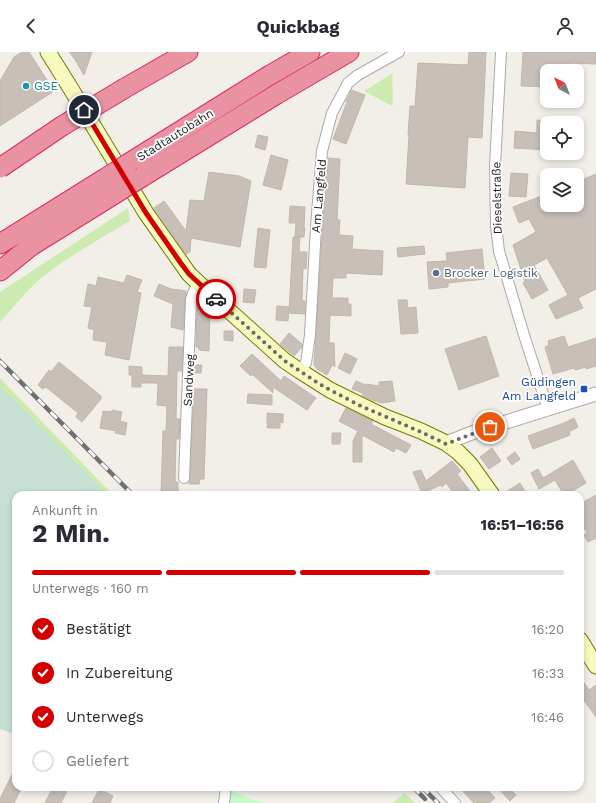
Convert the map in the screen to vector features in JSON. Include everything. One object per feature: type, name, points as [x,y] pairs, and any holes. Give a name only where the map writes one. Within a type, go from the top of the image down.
[{"type":"highway","points":[[0,168],[62,126],[188,52]]},
{"type":"highway","name":"Stadtautobahn","points":[[0,244],[109,187],[128,164],[270,75],[310,52]]},
{"type":"highway","points":[[0,271],[109,187],[142,177],[277,94],[349,52]]},
{"type":"highway","points":[[0,266],[31,246]]},
{"type":"main road","points":[[48,52],[146,213],[180,262],[199,284],[285,361],[300,371],[330,390],[361,406],[421,432],[446,444],[458,452],[470,464],[489,491]]},
{"type":"main road","points":[[584,648],[596,666]]},
{"type":"street","name":"Am Langfeld","points":[[300,371],[306,363],[310,335],[322,151],[332,113],[348,83],[358,75],[399,52]]},
{"type":"street","name":"Dieselstraße","points":[[501,52],[495,166],[496,226],[499,251],[548,409]]},
{"type":"street","name":"Sandweg","points":[[184,478],[192,294],[199,284]]},
{"type":"street","points":[[446,444],[477,431],[596,394]]},
{"type":"street","points":[[224,803],[226,791]]},
{"type":"street","points":[[444,791],[455,803]]},
{"type":"green space","points":[[393,73],[392,106],[364,91]]},
{"type":"green space","points":[[128,208],[130,221],[95,241],[50,271],[24,295],[0,322],[0,292]]},
{"type":"green space","points":[[0,378],[109,491],[71,491],[0,409]]},
{"type":"green space","points":[[0,387],[104,491],[12,491],[12,734],[0,729]]},
{"type":"green space","points":[[231,791],[263,803],[230,803]]},
{"type":"green space","points":[[405,793],[415,803],[393,803]]},
{"type":"building","name":"GSE","points":[[22,52],[29,52],[54,91],[0,126],[0,81],[14,57]]},
{"type":"building","points":[[69,52],[92,52],[84,75],[74,58]]},
{"type":"building","points":[[469,52],[486,52],[482,138],[468,137],[465,188],[406,184],[410,106],[415,106],[418,63],[468,65]]},
{"type":"building","points":[[523,52],[596,52],[596,64],[540,64],[540,87],[521,86]]},
{"type":"building","points":[[351,90],[365,95],[346,144],[333,139]]},
{"type":"building","points":[[537,120],[540,120],[540,150],[514,148],[515,131],[537,133]]},
{"type":"building","points":[[258,135],[268,137],[265,150],[255,147]]},
{"type":"building","points":[[271,155],[288,160],[281,190],[263,185]]},
{"type":"building","points":[[328,158],[340,159],[337,220],[340,220],[339,235],[353,236],[352,249],[383,251],[382,275],[346,273],[346,278],[333,278],[332,298],[348,298],[348,304],[351,304],[351,316],[330,315],[329,343],[334,343],[335,367],[332,365],[327,375],[317,369],[314,365]]},
{"type":"building","points":[[209,172],[239,176],[251,181],[240,247],[191,238],[190,252],[186,254],[154,208],[164,201],[186,231],[190,200],[204,201]]},
{"type":"building","points":[[511,173],[528,174],[526,197],[509,196]]},
{"type":"building","points":[[596,174],[596,289],[578,298],[583,308],[556,319],[549,305],[568,295],[547,258],[534,265],[548,290],[532,299],[523,283],[525,282],[513,245],[536,232],[529,219],[519,223],[513,207],[540,197],[540,212],[584,212],[584,179]]},
{"type":"building","points":[[290,206],[305,207],[304,237],[295,237],[296,223],[289,223]]},
{"type":"building","points":[[258,228],[270,230],[266,268],[254,267]]},
{"type":"building","points":[[293,237],[300,237],[299,252],[307,252],[306,269],[303,268],[302,301],[305,301],[305,314],[289,313]]},
{"type":"building","points":[[424,246],[425,254],[398,257],[397,248]]},
{"type":"building","points":[[482,249],[485,279],[448,283],[448,287],[429,289],[427,262],[447,261],[446,253]]},
{"type":"building","points":[[127,275],[142,280],[137,292],[141,293],[129,360],[105,355],[107,342],[93,340],[94,330],[88,328],[92,307],[84,306],[88,284],[96,286],[98,277],[124,283]]},
{"type":"building","points":[[159,284],[171,289],[186,291],[183,330],[171,327],[173,304],[154,296]]},
{"type":"building","points":[[244,289],[256,290],[254,303],[243,302]]},
{"type":"building","points":[[398,300],[407,300],[408,308],[416,307],[418,333],[401,334]]},
{"type":"building","points":[[203,304],[210,306],[209,351],[199,350],[199,347],[196,347],[197,305]]},
{"type":"building","points":[[277,306],[289,307],[288,321],[276,320]]},
{"type":"building","points":[[224,331],[233,331],[233,341],[224,340]]},
{"type":"building","points":[[289,333],[302,344],[302,347],[294,356],[280,344]]},
{"type":"building","points":[[486,336],[499,376],[459,390],[445,349]]},
{"type":"building","points":[[564,336],[568,347],[596,338],[596,366],[575,370],[574,368],[553,374],[545,347],[549,345],[548,341]]},
{"type":"building","points":[[169,347],[183,347],[182,371],[177,371],[176,419],[180,419],[179,439],[176,439],[175,482],[178,482],[178,491],[161,491],[163,431],[166,431],[167,406],[157,405],[158,383],[141,383],[141,387],[132,387],[132,375],[129,375],[129,366],[142,367],[142,375],[168,376]]},
{"type":"building","points":[[345,353],[357,359],[350,374],[338,368]]},
{"type":"building","points":[[252,354],[281,381],[284,376],[316,398],[307,410],[273,387],[273,393],[252,374],[251,376],[240,366]]},
{"type":"building","points":[[59,362],[101,396],[101,399],[82,422],[76,417],[78,413],[46,387],[43,389],[38,385],[49,370],[51,372]]},
{"type":"building","points":[[195,365],[202,365],[201,373],[195,373]]},
{"type":"building","points":[[356,381],[365,385],[379,386],[379,382],[392,381],[395,401],[382,403],[363,396],[363,393],[352,389]]},
{"type":"building","points":[[194,389],[207,389],[204,479],[200,479],[199,484],[189,484],[190,478]]},
{"type":"building","points":[[248,394],[272,395],[272,405],[247,403]]},
{"type":"building","points":[[346,408],[373,421],[371,424],[411,445],[406,453],[396,448],[394,452],[362,435],[362,462],[353,462],[353,441],[358,431],[339,421]]},
{"type":"building","points":[[112,410],[122,412],[120,421],[127,423],[125,435],[115,433],[116,431],[100,428],[103,411],[112,412]]},
{"type":"building","points":[[267,413],[283,414],[283,423],[280,422],[280,428],[267,428]]},
{"type":"building","points":[[574,418],[578,427],[569,432],[570,435],[533,449],[528,436]]},
{"type":"building","points":[[332,433],[341,433],[340,444],[332,444]]},
{"type":"building","points":[[492,448],[501,461],[489,469],[480,457]]},
{"type":"building","points":[[515,452],[520,459],[512,465],[507,458]]},
{"type":"building","points":[[573,460],[586,483],[573,491],[562,491],[555,480],[539,489],[531,473],[538,469],[543,478]]},
{"type":"building","points":[[452,461],[461,471],[457,474],[470,491],[452,491],[446,483],[442,487],[441,485],[427,491],[421,491],[413,472],[421,470],[426,481]]},
{"type":"building","points":[[520,483],[525,491],[507,491]]},
{"type":"building","points":[[596,495],[596,538],[588,542],[584,535],[587,533],[584,528],[584,502]]},
{"type":"building","points":[[584,683],[589,690],[596,685],[596,717],[584,700]]},
{"type":"building","points":[[12,774],[12,791],[20,791],[14,803],[0,803],[0,799]]},
{"type":"building","points":[[51,791],[67,791],[61,803],[45,803]]},
{"type":"building","points":[[98,791],[103,791],[113,796],[110,803],[92,803]]},
{"type":"building","points":[[463,791],[489,791],[495,798],[489,803],[474,803]]},
{"type":"building","points":[[501,791],[512,791],[516,795],[510,801]]},
{"type":"railway","points":[[0,361],[129,491]]},
{"type":"railway","points":[[417,791],[425,799]]},
{"type":"railway","points":[[426,791],[438,803]]},
{"type":"way so far","points":[[216,299],[285,361],[330,390],[361,406],[446,444],[490,427]]},
{"type":"place","name":"GSE","points":[[26,86]]},
{"type":"place","name":"Brocker Logistik","points":[[436,273]]},
{"type":"place","name":"Güdingen Am Langfeld","points":[[584,389]]},
{"type":"route","points":[[84,110],[146,213],[180,262],[189,274],[216,299]]}]
